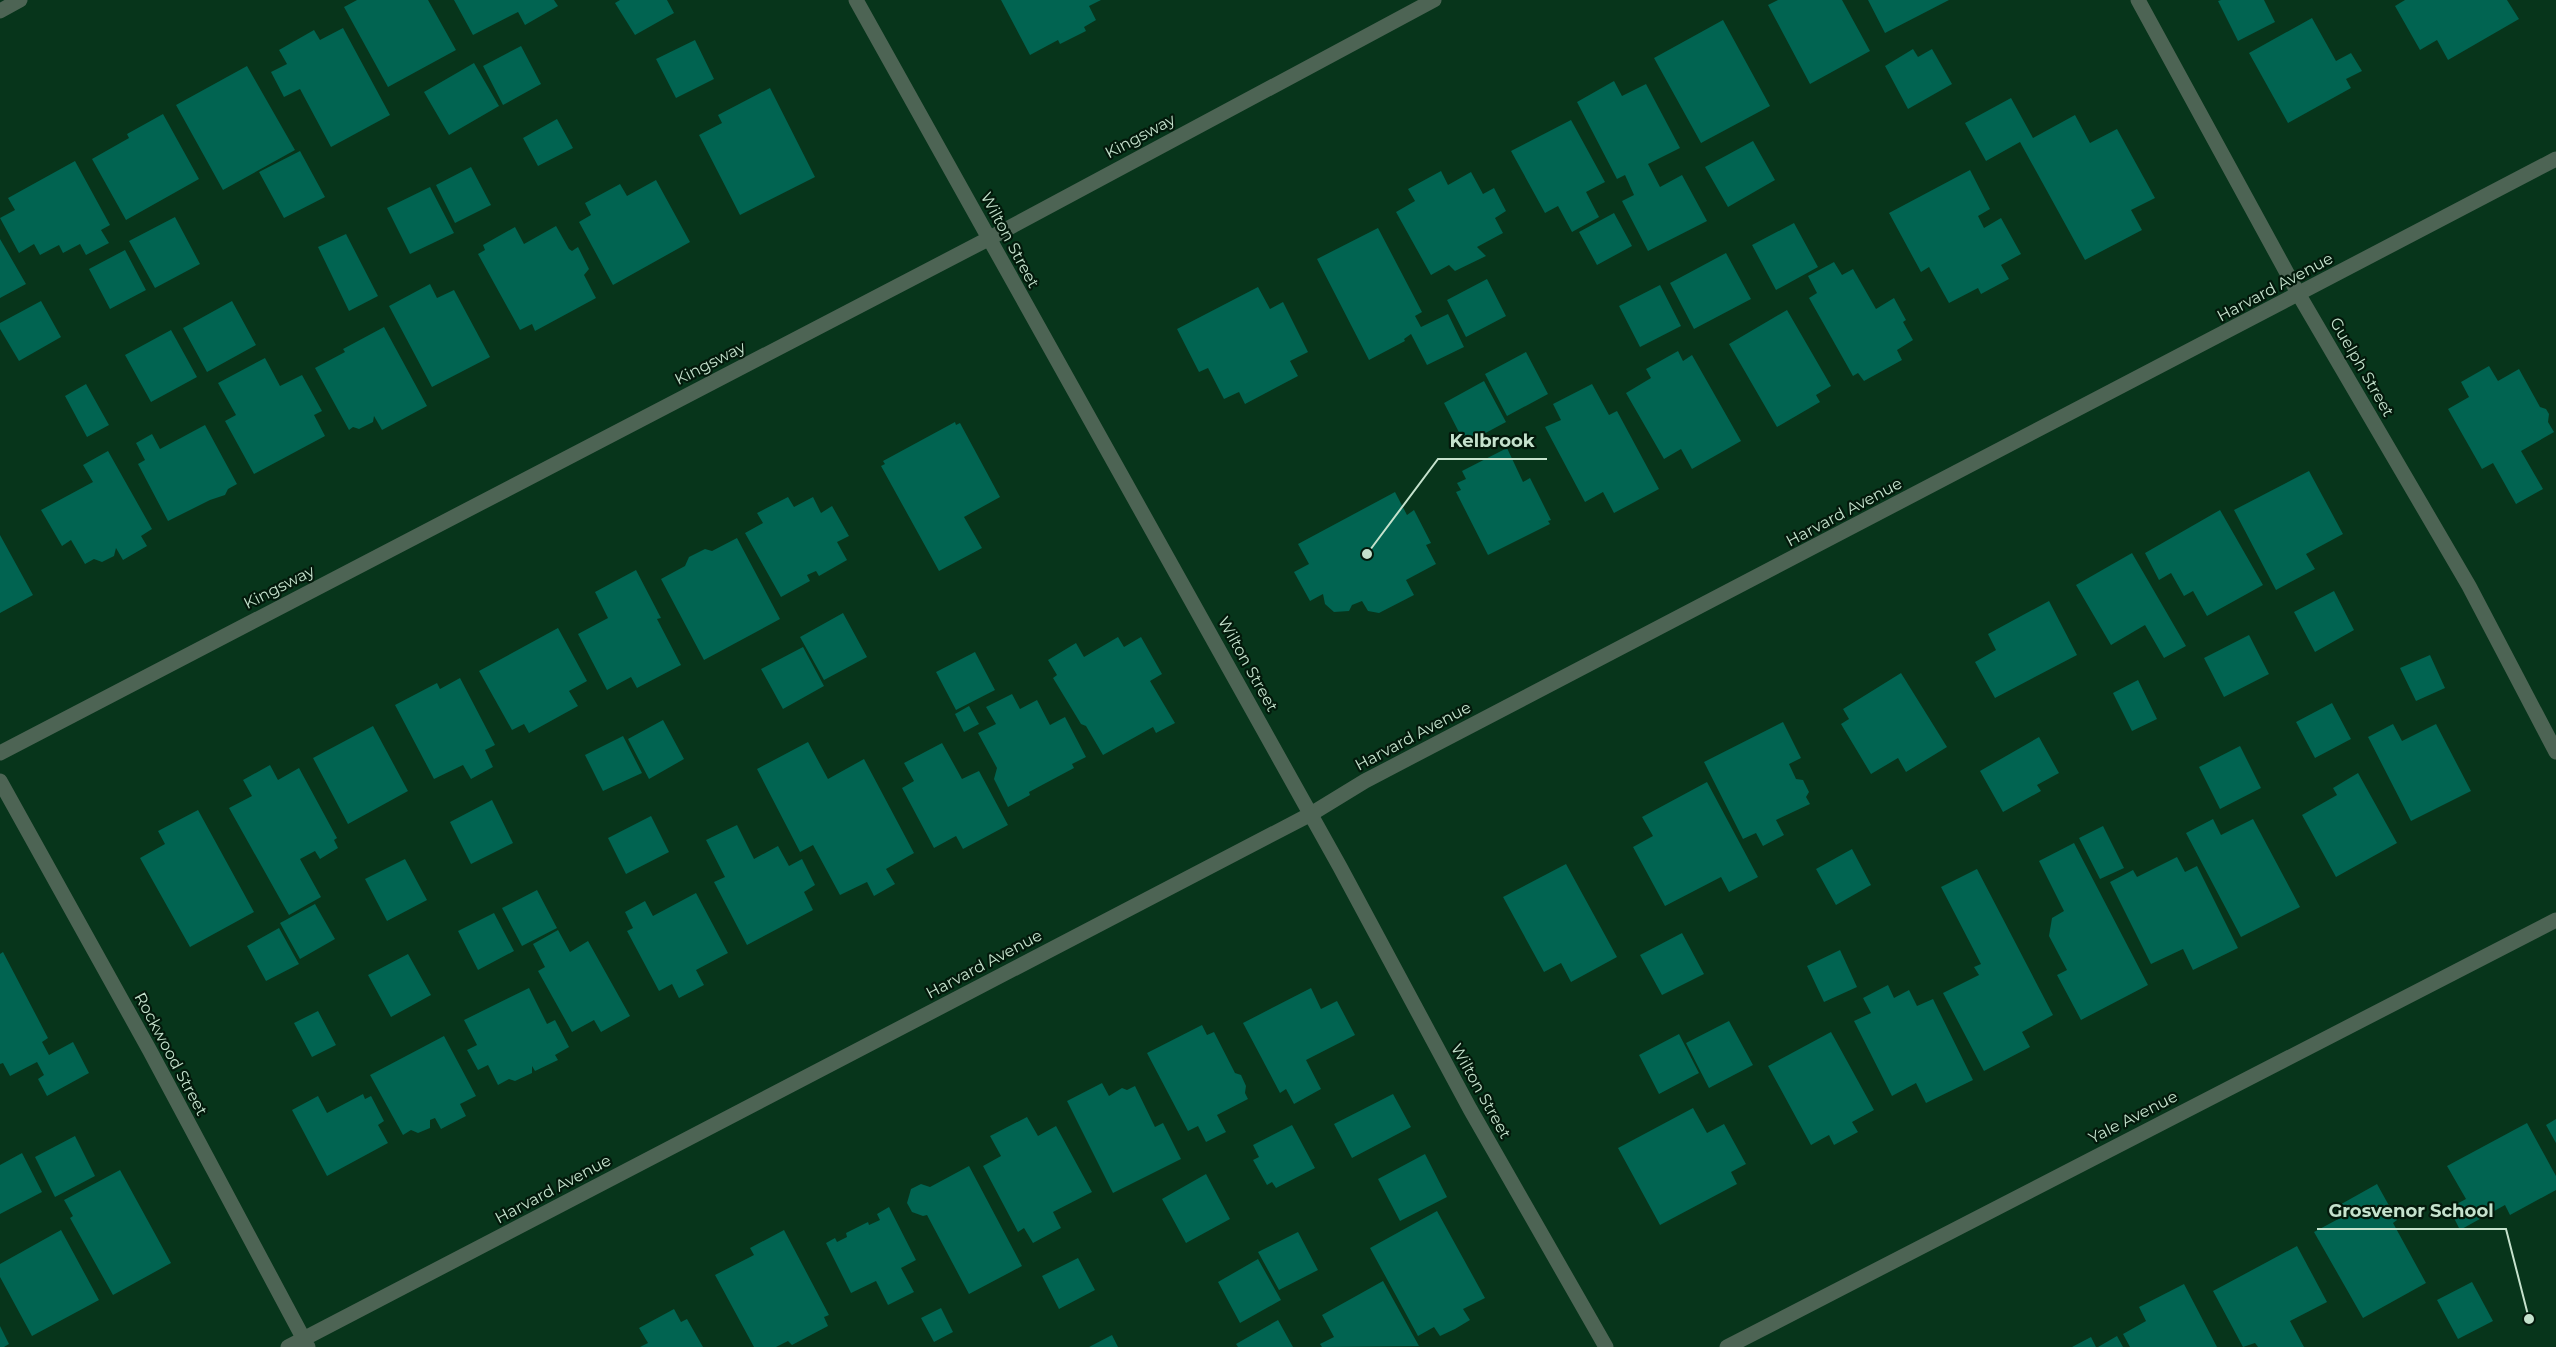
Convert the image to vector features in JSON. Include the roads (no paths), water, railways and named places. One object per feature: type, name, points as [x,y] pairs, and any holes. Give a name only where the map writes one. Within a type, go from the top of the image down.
[{"type":"street","points":[[0,11],[20,0]]},
{"type":"street","name":"Wilton Street","points":[[856,0],[1311,814],[1470,1109],[1606,1347]]},
{"type":"street","name":"Kingsway","points":[[0,753],[990,238],[1434,0]]},
{"type":"street","name":"Guelph Street","points":[[2138,0],[2299,295],[2469,586],[2556,752]]},
{"type":"street","name":"Harvard Avenue","points":[[288,1347],[305,1343],[1311,814],[1365,781],[2556,159]]},
{"type":"street","name":"Rockwood Street","points":[[0,781],[150,1051],[305,1343]]},
{"type":"street","name":"Yale Avenue","points":[[1727,1347],[2556,920]]},
{"type":"place","name":"Kelbrook","points":[[1367,554]]},
{"type":"place","name":"Grosvenor School","points":[[2529,1319]]}]
